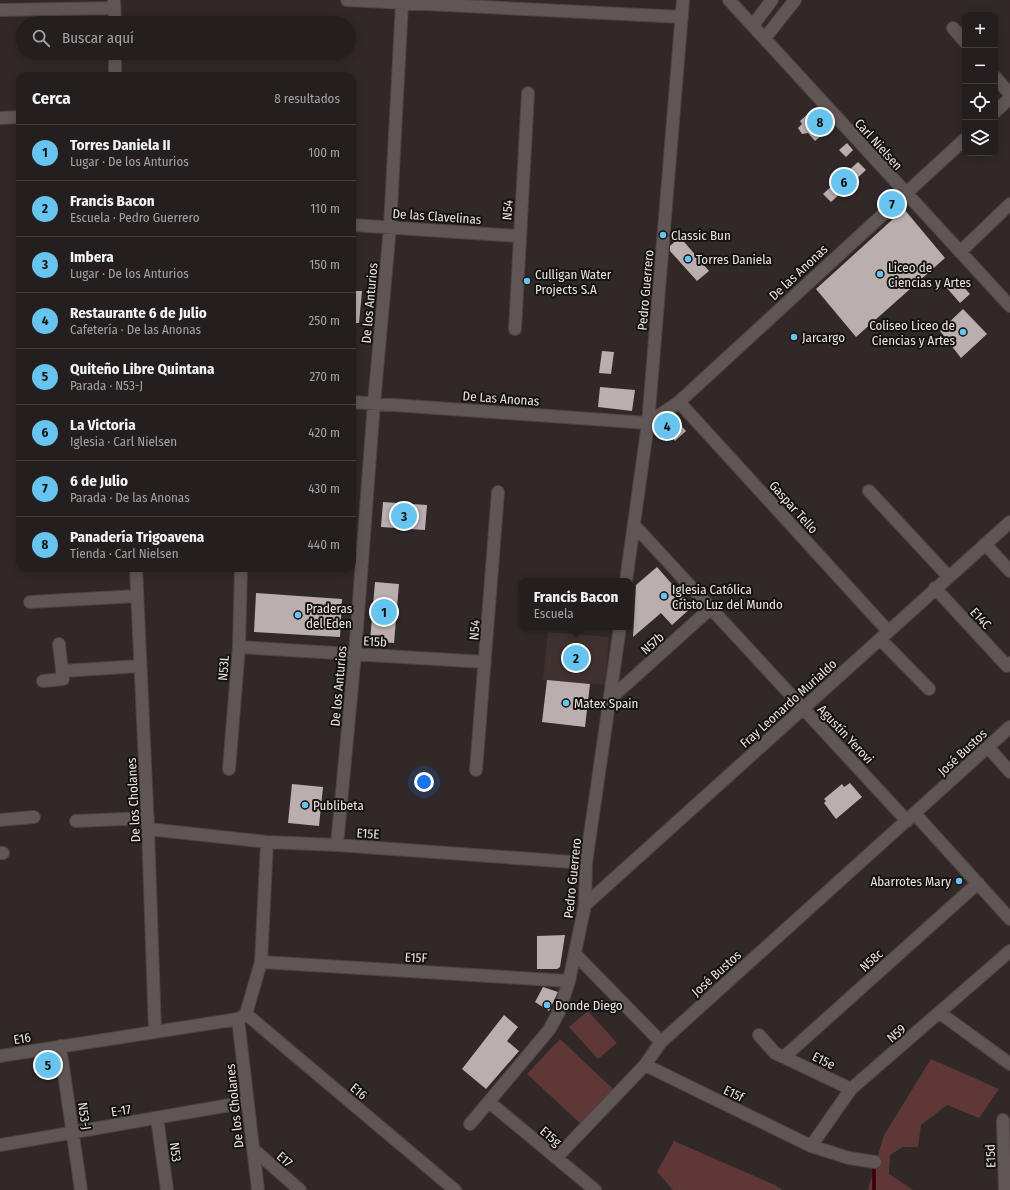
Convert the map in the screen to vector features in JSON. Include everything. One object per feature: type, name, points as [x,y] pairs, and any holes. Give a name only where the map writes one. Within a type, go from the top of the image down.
[{"type":"street","points":[[347,0],[402,3],[458,3],[682,17]]},
{"type":"street","name":"Pedro Guerrero","points":[[626,578],[648,423],[684,0]]},
{"type":"street","name":"Carl Nielsen","points":[[728,0],[765,38],[904,193],[1010,306]]},
{"type":"street","points":[[753,25],[772,0]]},
{"type":"street","points":[[765,38],[795,0]]},
{"type":"street","name":"De los Anturios","points":[[337,845],[355,654],[374,403],[390,227],[402,3]]},
{"type":"street","points":[[0,10],[114,4],[114,16]]},
{"type":"street","points":[[953,28],[962,38]]},
{"type":"street","points":[[115,60],[115,72]]},
{"type":"street","points":[[998,80],[1010,94]]},
{"type":"street","name":"N54","points":[[515,329],[528,93]]},
{"type":"street","points":[[998,109],[1010,98]]},
{"type":"street","points":[[0,118],[16,117]]},
{"type":"street","name":"De las Anonas","points":[[648,423],[679,402],[904,193],[962,142]]},
{"type":"street","points":[[960,252],[1010,204]]},
{"type":"street","name":"De las Clavelinas","points":[[356,225],[519,236]]},
{"type":"street","name":"De Las Anonas","points":[[356,402],[648,423]]},
{"type":"street","name":"Gaspar Tello","points":[[679,402],[884,635],[929,689]]},
{"type":"street","points":[[869,491],[948,576]]},
{"type":"street","name":"N54","points":[[476,770],[498,492]]},
{"type":"street","name":"Fray Leonardo Murialdo","points":[[585,904],[804,708],[934,588],[1010,522]]},
{"type":"street","name":"Agustín Yerovi","points":[[634,525],[804,708],[978,883],[1010,919]]},
{"type":"street","points":[[985,544],[1010,571]]},
{"type":"street","name":"De los Cholanes","points":[[136,572],[148,823],[155,1031]]},
{"type":"street","name":"N53L","points":[[229,769],[239,647],[241,572]]},
{"type":"street","name":"E14C","points":[[934,588],[1008,664]]},
{"type":"street","points":[[30,602],[137,596]]},
{"type":"street","name":"N57b","points":[[611,698],[711,608]]},
{"type":"street","name":"Pedro Guerrero","points":[[470,1124],[549,1030],[559,1012],[569,981],[585,904],[586,863],[620,630]]},
{"type":"street","points":[[43,681],[63,679],[59,644]]},
{"type":"street","name":"E15b","points":[[239,647],[485,662]]},
{"type":"street","points":[[62,671],[140,666]]},
{"type":"street","name":"José Bustos","points":[[556,1158],[645,1065],[661,1042],[1010,727]]},
{"type":"street","points":[[988,747],[1010,772]]},
{"type":"street","points":[[0,820],[34,817]]},
{"type":"street","name":"E15E","points":[[76,821],[148,823],[267,842],[337,845],[586,863]]},
{"type":"street","points":[[242,1016],[261,962],[267,842]]},
{"type":"street","name":"N58c","points":[[784,1057],[978,883]]},
{"type":"street","name":"N59","points":[[811,1146],[851,1089],[940,1013],[1010,950]]},
{"type":"street","points":[[575,954],[661,1042]]},
{"type":"street","name":"E15F","points":[[261,962],[569,981]]},
{"type":"street","points":[[940,1013],[1010,1064]]},
{"type":"street","name":"De los Cholanes","points":[[242,1016],[247,1102],[258,1190]]},
{"type":"street","name":"E16","points":[[0,1056],[242,1016],[454,1190]]},
{"type":"street","name":"E15e","points":[[759,1035],[775,1053],[851,1089]]},
{"type":"street","name":"N53-J","points":[[60,1046],[81,1190]]},
{"type":"street","name":"E15f","points":[[645,1065],[811,1146],[849,1158],[874,1162]]},
{"type":"street","name":"E-17","points":[[0,1145],[247,1102]]},
{"type":"street","name":"E15g","points":[[489,1102],[595,1190]]},
{"type":"street","name":"N53","points":[[157,1118],[167,1190]]},
{"type":"street","name":"E15d","points":[[1003,1120],[1005,1190]]},
{"type":"street","name":"E17","points":[[253,1149],[300,1190]]},
{"type":"shaded area","points":[[548,632],[609,637],[605,685],[543,680]]},
{"type":"shaded area","points":[[588,1011],[617,1043],[598,1059],[569,1027]]},
{"type":"shaded area","points":[[560,1039],[614,1090],[582,1125],[527,1074]]},
{"type":"shaded area","points":[[931,1059],[999,1089],[979,1118],[947,1105],[921,1125],[918,1147],[903,1147],[890,1155],[889,1174],[913,1190],[868,1190],[884,1135]]},
{"type":"shaded area","points":[[674,1141],[775,1185],[782,1190],[673,1190],[657,1172]]},
{"type":"building","points":[[813,109],[829,129],[815,141],[808,133],[802,134],[798,128],[802,124],[800,121]]},
{"type":"building","points":[[847,143],[853,150],[846,157],[839,150]]},
{"type":"building","points":[[858,162],[866,170],[831,202],[823,194]]},
{"type":"building","name":"Liceo de Ciencias y Artes","points":[[904,209],[945,258],[856,337],[816,289]]},
{"type":"building","name":"Torres Daniela","points":[[680,237],[709,271],[697,281],[670,251],[670,246]]},
{"type":"building","points":[[955,278],[970,294],[960,303],[946,287]]},
{"type":"building","points":[[356,291],[362,291],[359,323],[356,323]]},
{"type":"building","name":"Coliseo Liceo de Ciencias y Artes","points":[[963,309],[987,334],[961,358],[940,331]]},
{"type":"building","points":[[602,351],[614,352],[611,374],[599,373]]},
{"type":"building","points":[[600,387],[635,390],[632,411],[598,407]]},
{"type":"building","points":[[673,417],[686,431],[675,441],[662,426]]},
{"type":"building","points":[[383,502],[427,505],[425,530],[381,527]]},
{"type":"building","name":"Iglesia Católica Cristo Luz del Mundo","points":[[657,567],[692,607],[672,625],[661,613],[633,637],[636,585]]},
{"type":"building","points":[[375,582],[399,584],[394,643],[370,641]]},
{"type":"building","name":"Praderas del Eden","points":[[256,593],[342,599],[340,637],[254,632]]},
{"type":"building","name":"Matex Spain","points":[[547,680],[590,684],[585,727],[542,722]]},
{"type":"building","points":[[850,783],[862,797],[836,819],[824,803],[826,801],[824,799],[842,784],[844,787]]},
{"type":"building","name":"Publibeta","points":[[292,784],[323,787],[319,826],[288,823]]},
{"type":"building","points":[[565,935],[560,967],[557,969],[537,969],[537,936]]},
{"type":"building","points":[[543,987],[558,992],[549,1011],[535,1002]]},
{"type":"building","points":[[504,1015],[518,1027],[507,1041],[519,1051],[486,1089],[462,1069]]},
{"type":"waterway","points":[[874,1165],[874,1190]]},
{"type":"place","name":"Panadería Trigoavena","points":[[820,122]]},
{"type":"place","name":"La Victoria","points":[[844,182]]},
{"type":"place","name":"6 de Julio","points":[[892,204]]},
{"type":"place","name":"Classic Bun","points":[[663,235]]},
{"type":"place","name":"Torres Daniela","points":[[688,259]]},
{"type":"place","name":"Liceo de Ciencias y Artes","points":[[880,274]]},
{"type":"place","name":"Culligan Water Projects S.A","points":[[527,281]]},
{"type":"place","name":"Coliseo Liceo de Ciencias y Artes","points":[[963,332]]},
{"type":"place","name":"Jarcargo","points":[[794,337]]},
{"type":"place","name":"Restaurante 6 de Julio","points":[[667,426]]},
{"type":"place","name":"Imbera","points":[[404,516]]},
{"type":"place","name":"Iglesia Católica Cristo Luz del Mundo","points":[[664,596]]},
{"type":"place","name":"Torres Daniela II","points":[[384,612]]},
{"type":"place","name":"Praderas del Eden","points":[[298,615]]},
{"type":"place","name":"Francis Bacon","points":[[576,658]]},
{"type":"place","name":"Matex Spain","points":[[566,703]]},
{"type":"place","name":"Publibeta","points":[[305,805]]},
{"type":"place","name":"Abarrotes Mary","points":[[959,881]]},
{"type":"place","name":"Donde Diego","points":[[547,1005]]},
{"type":"place","name":"Quiteño Libre Quintana","points":[[48,1065]]}]
